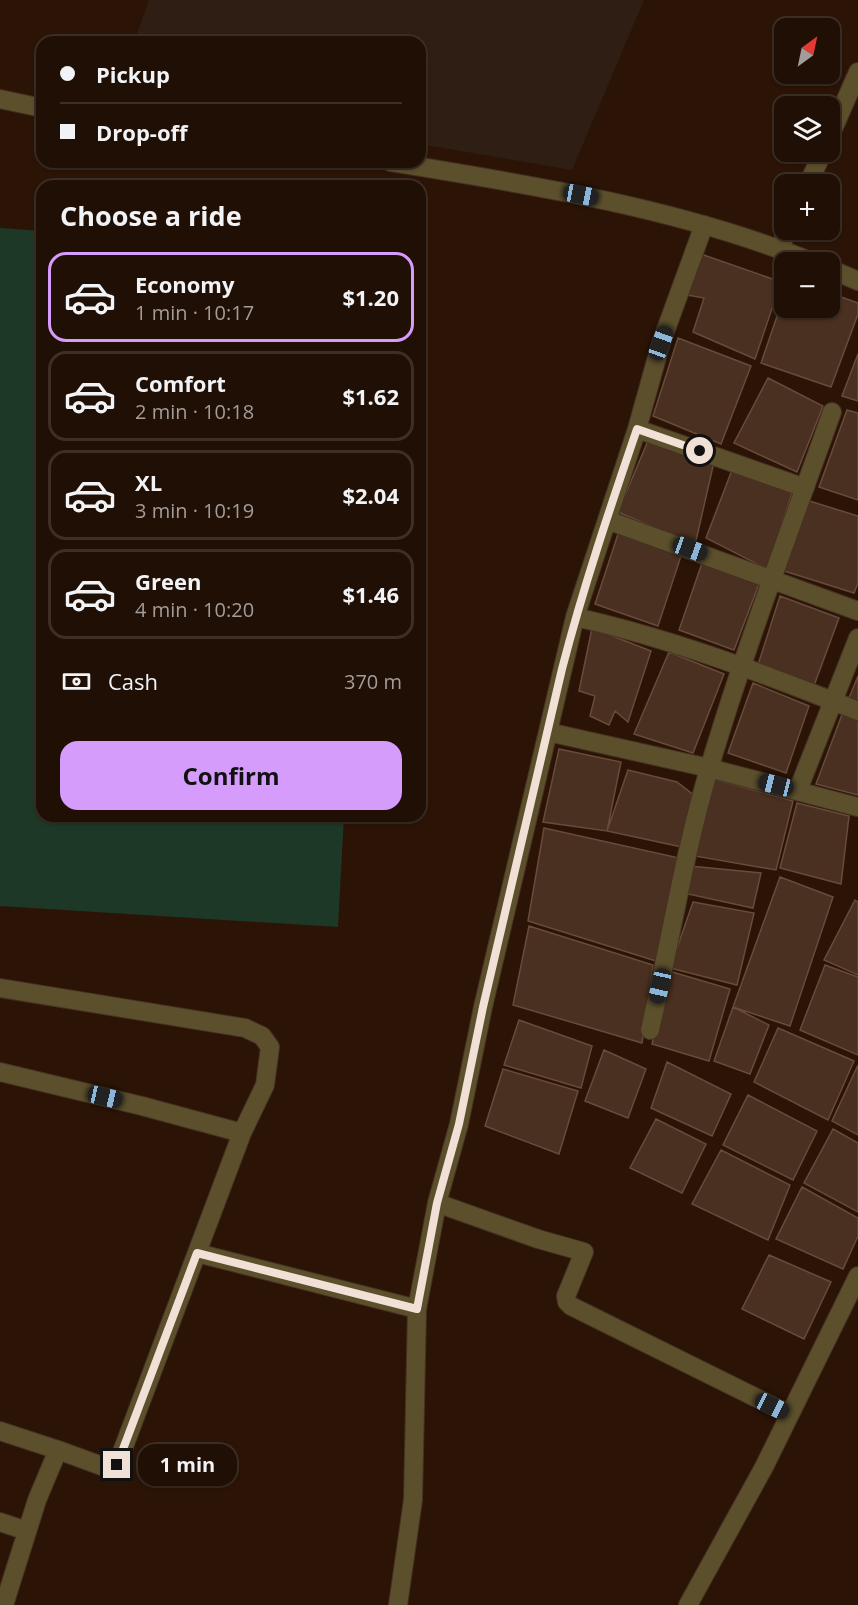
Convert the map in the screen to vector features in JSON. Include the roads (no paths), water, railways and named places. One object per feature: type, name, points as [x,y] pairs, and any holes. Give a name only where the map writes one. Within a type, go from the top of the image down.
[{"type":"street","points":[[840,113],[858,72]]},
{"type":"street","points":[[0,99],[36,107]]},
{"type":"street","points":[[424,168],[632,205],[787,252]]},
{"type":"street","points":[[398,1605],[413,1500],[417,1309],[437,1203],[459,1124],[483,1007],[575,617],[637,429],[661,343],[704,225]]},
{"type":"street","points":[[779,249],[783,240]]},
{"type":"street","points":[[840,273],[858,280]]},
{"type":"street","points":[[650,1030],[693,827],[709,768],[772,578],[832,412]]},
{"type":"street","points":[[637,429],[804,488]]},
{"type":"street","points":[[607,520],[858,611]]},
{"type":"street","points":[[575,617],[635,631],[743,666],[858,711]]},
{"type":"street","points":[[798,790],[858,638]]},
{"type":"street","points":[[548,732],[709,768],[858,807]]},
{"type":"street","points":[[0,988],[254,1031],[270,1047],[265,1085],[242,1133],[117,1465],[110,1469],[96,1466],[58,1450],[0,1431]]},
{"type":"street","points":[[0,1072],[242,1133]]},
{"type":"street","points":[[437,1203],[538,1239],[584,1252],[566,1296],[571,1306],[789,1414]]},
{"type":"street","points":[[197,1253],[417,1309]]},
{"type":"street","points":[[688,1605],[760,1476],[858,1276]]},
{"type":"street","points":[[4,1605],[37,1500],[58,1450]]},
{"type":"street","points":[[0,1522],[27,1531]]}]
